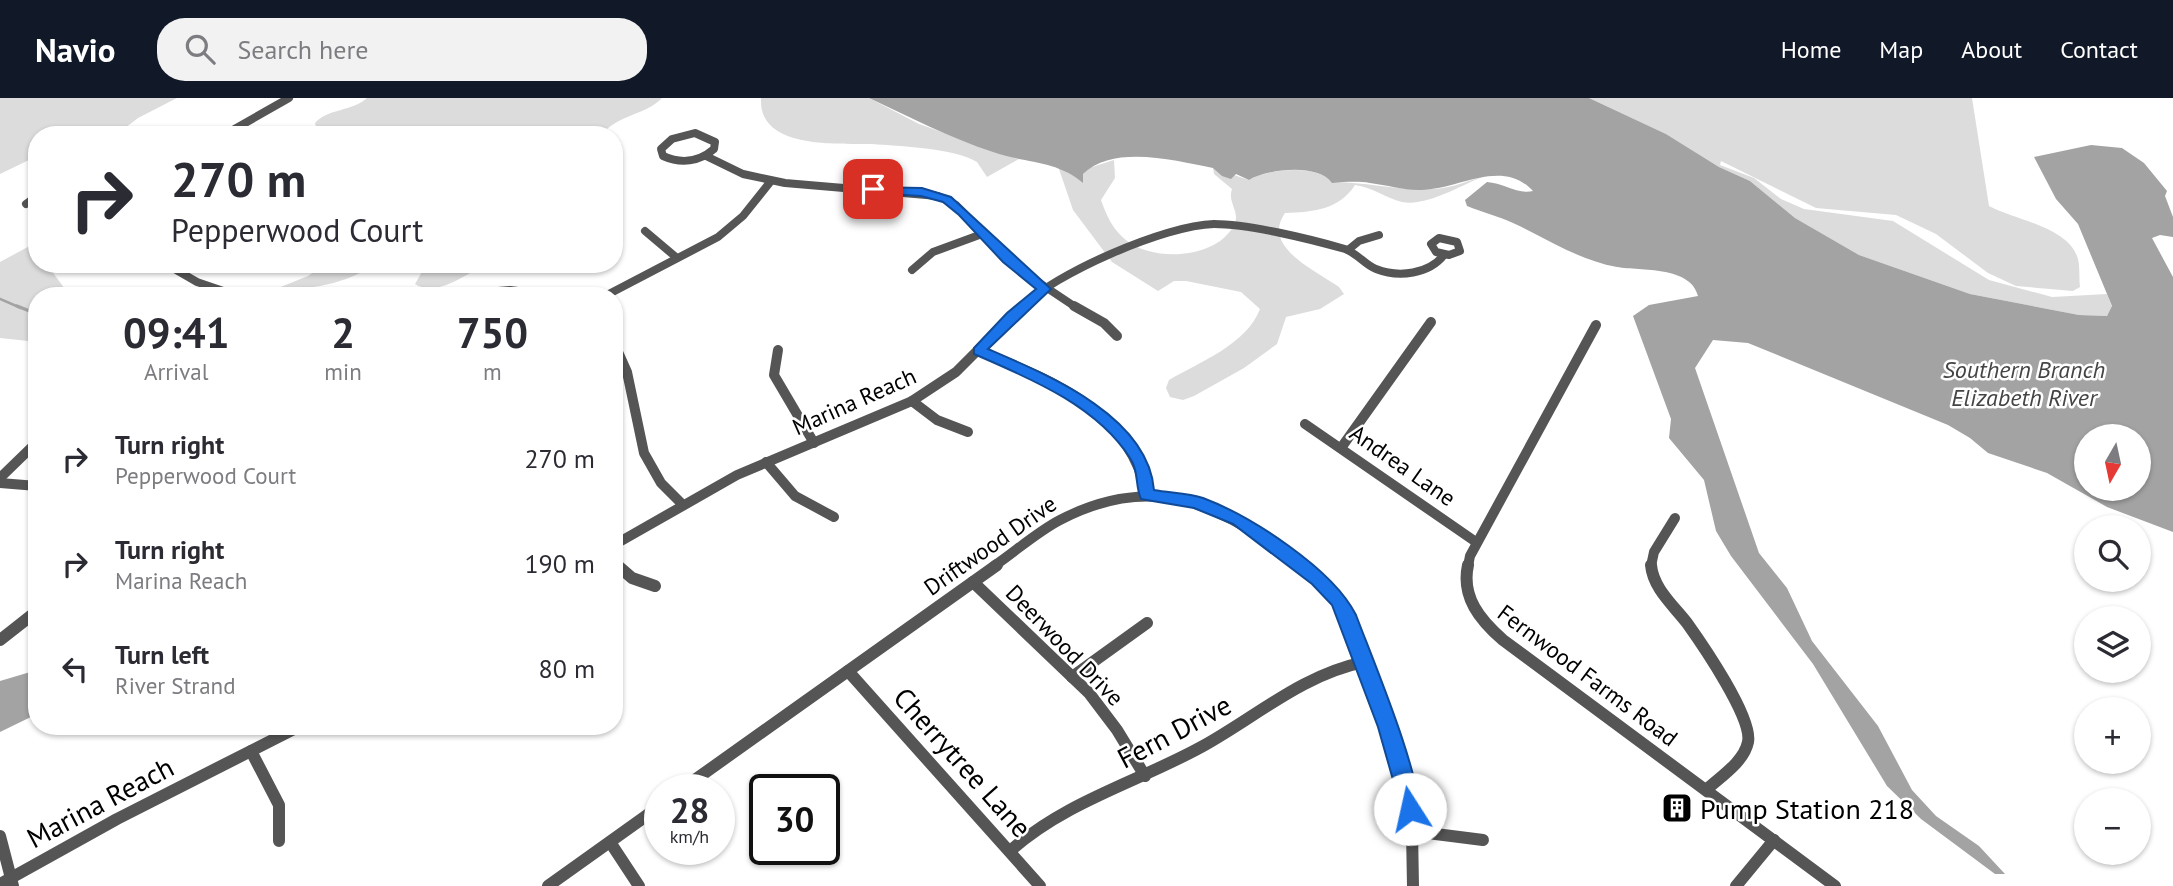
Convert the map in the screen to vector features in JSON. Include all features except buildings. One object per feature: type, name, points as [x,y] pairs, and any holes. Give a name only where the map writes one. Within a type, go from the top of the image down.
[{"type":"street","points":[[240,126],[289,98]]},
{"type":"street","points":[[706,156],[714,149],[715,142],[710,136],[698,134],[671,138],[661,149],[663,156],[678,162],[706,156],[743,174],[771,181],[933,194],[956,205],[982,234],[1044,289],[1104,323],[1117,336]]},
{"type":"street","points":[[622,287],[718,237],[735,225],[771,181]]},
{"type":"street","name":"Marina Reach","points":[[623,540],[682,505],[766,463],[912,401],[943,382],[979,351],[1012,316],[1064,275],[1152,238],[1212,224],[1281,233],[1348,250],[1374,269],[1396,274],[1423,271],[1437,264],[1444,255]]},
{"type":"street","points":[[645,231],[677,258]]},
{"type":"street","points":[[912,270],[933,252],[982,234]]},
{"type":"street","points":[[1348,250],[1359,241],[1379,235]]},
{"type":"street","points":[[182,273],[212,287]]},
{"type":"street","points":[[1341,448],[1431,322]]},
{"type":"street","name":"Fernwood Farms Road","points":[[1596,325],[1476,542],[1466,568],[1465,582],[1473,609],[1485,626],[1835,886]]},
{"type":"street","points":[[778,350],[774,376],[814,443]]},
{"type":"street","points":[[979,351],[1040,377],[1113,426],[1139,458],[1145,475],[1147,495]]},
{"type":"street","points":[[623,363],[644,453],[661,483],[682,505]]},
{"type":"street","points":[[912,401],[937,420],[968,432]]},
{"type":"street","name":"Andrea Lane","points":[[1305,424],[1476,542]]},
{"type":"street","points":[[0,480],[28,451]]},
{"type":"street","points":[[766,463],[798,500],[814,511],[834,517]]},
{"type":"street","points":[[0,480],[28,485]]},
{"type":"street","name":"Driftwood Drive","points":[[703,774],[1076,511],[1103,501],[1147,495],[1180,498],[1212,507],[1257,532],[1326,586],[1339,600],[1348,615],[1404,775],[1412,831],[1413,886]]},
{"type":"street","points":[[1675,519],[1653,554],[1653,581],[1687,624],[1740,709],[1748,734],[1744,750],[1706,790]]},
{"type":"street","points":[[623,570],[632,578],[655,586]]},
{"type":"street","name":"Deerwood Drive","points":[[973,582],[1104,710],[1145,776]]},
{"type":"street","points":[[0,640],[28,618]]},
{"type":"street","points":[[1072,677],[1147,623]]},
{"type":"street","name":"Fern Drive","points":[[1010,851],[1041,824],[1145,776],[1214,740],[1313,677],[1364,662]]},
{"type":"street","name":"Cherrytree Lane","points":[[848,671],[1040,886]]},
{"type":"street","name":"Marina Reach","points":[[8,882],[282,735]]},
{"type":"street","points":[[251,751],[279,805],[279,841]]},
{"type":"street","points":[[548,886],[644,818]]},
{"type":"street","points":[[1412,831],[1483,840]]},
{"type":"street","points":[[0,836],[8,882]]},
{"type":"street","points":[[1736,886],[1774,840]]},
{"type":"street","points":[[610,842],[639,886]]},
{"type":"shaded area","points":[[0,98],[177,98],[128,126],[28,126],[28,160],[0,174]]},
{"type":"shaded area","points":[[367,98],[662,98],[656,104],[611,126],[316,126],[320,118]]},
{"type":"shaded area","points":[[761,98],[869,98],[919,124],[1019,159],[987,177],[977,162],[941,151],[803,140],[772,127],[764,115]]},
{"type":"shaded area","points":[[1589,98],[1972,98],[1989,206],[2053,232],[2073,248],[2079,262],[2080,287],[2073,291],[2016,286],[1988,273],[1936,234],[1896,215],[1816,208],[1721,161],[1720,165],[1754,178],[1781,199],[1804,209],[1893,221],[1989,280],[2052,297],[2107,294],[2112,307],[2107,316],[2079,315],[1970,294],[1859,255],[1795,218],[1750,181],[1719,167],[1666,134]]},
{"type":"shaded area","points":[[1114,160],[1115,178],[1101,200],[1111,223],[1122,237],[1139,248],[1168,254],[1200,251],[1214,245],[1226,236],[1234,225],[1236,216],[1231,199],[1232,189],[1214,174],[1213,168],[1249,180],[1267,173],[1292,170],[1325,176],[1332,182],[1422,189],[1448,187],[1487,175],[1445,194],[1412,203],[1355,185],[1333,205],[1306,212],[1285,213],[1279,225],[1280,237],[1285,247],[1305,265],[1339,287],[1344,294],[1320,309],[1286,317],[1277,344],[1244,368],[1183,400],[1170,397],[1166,388],[1169,380],[1234,342],[1254,321],[1260,309],[1241,292],[1186,281],[1174,281],[1158,291],[1112,262],[1073,210],[1058,166],[1083,182],[1083,174],[1089,168]]},
{"type":"shaded area","points":[[28,247],[28,273],[53,273],[63,287],[28,287],[28,341],[0,338],[0,262]]},
{"type":"shaded area","points":[[312,273],[359,273],[340,281],[311,287],[280,287]]},
{"type":"shaded area","points":[[421,273],[471,273],[438,287],[415,284]]},
{"type":"water","name":"Southern Branch Elizabeth River","points":[[869,98],[1589,98],[1666,134],[1719,167],[1750,181],[1795,218],[1859,255],[1970,294],[2079,315],[2107,316],[2112,306],[2078,224],[2056,199],[2034,157],[2091,145],[2122,148],[2144,163],[2167,191],[2165,196],[2173,217],[2173,237],[2160,235],[2152,238],[2173,277],[2173,532],[2151,524],[2151,515],[2128,515],[2096,501],[2151,501],[2151,424],[2074,424],[2074,488],[2047,473],[1988,453],[1948,425],[1748,343],[1713,340],[1695,368],[1759,553],[1787,588],[1812,641],[1878,726],[1912,790],[1936,816],[1979,846],[2005,874],[1995,874],[1921,819],[1887,786],[1813,664],[1731,556],[1716,531],[1704,480],[1669,438],[1671,419],[1633,316],[1649,305],[1698,296],[1686,279],[1664,272],[1603,264],[1467,206],[1465,200],[1487,182],[1522,191],[1533,191],[1520,181],[1507,177],[1478,178],[1433,189],[1413,190],[1365,182],[1332,183],[1325,177],[1304,170],[1268,173],[1249,180],[1236,174],[1231,179],[1222,176],[1213,168],[1164,159],[1128,157],[1111,159],[1096,165],[1083,174],[1083,183],[1062,170],[1005,156],[930,127]]},
{"type":"water","points":[[28,673],[28,718],[0,732],[0,681]]},
{"type":"waterway","points":[[0,299],[21,308]]},
{"type":"waterway","points":[[17,306],[28,310]]},
{"type":"place","name":"Pump Station 218","points":[[1677,808]]},
{"type":"route","points":[[873,189],[922,192],[956,205],[1007,259],[1044,289],[1012,316],[979,351],[1058,387],[1125,436],[1139,458],[1145,475],[1147,495],[1197,502],[1239,520],[1318,579],[1339,600],[1348,615],[1388,727],[1404,775],[1410,809]]}]
